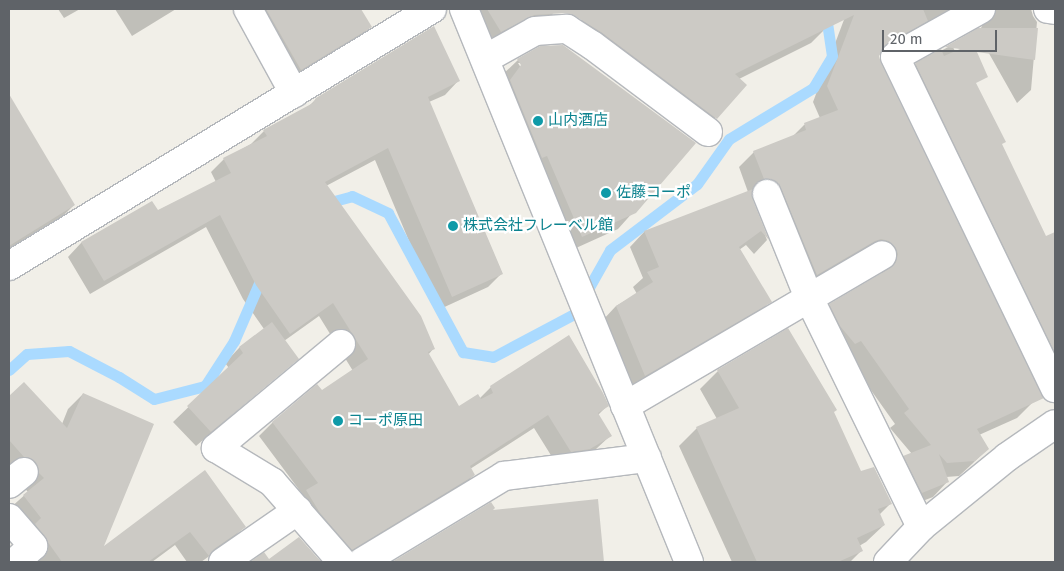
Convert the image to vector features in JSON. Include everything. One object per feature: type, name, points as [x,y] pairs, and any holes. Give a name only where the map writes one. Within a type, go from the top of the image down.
[{"type":"street","points":[[248,9],[294,93]]},
{"type":"street","points":[[9,266],[432,9]]},
{"type":"street","points":[[464,9],[689,562]]},
{"type":"street","points":[[981,9],[895,57],[1055,388]]},
{"type":"street","points":[[1048,9],[1055,10]]},
{"type":"street","points":[[485,59],[535,31],[567,29],[592,45],[708,132]]},
{"type":"street","points":[[767,194],[809,298],[921,527]]},
{"type":"street","points":[[626,406],[882,255]]},
{"type":"street","points":[[341,344],[216,448],[272,482],[342,562]]},
{"type":"street","points":[[888,562],[921,527],[1007,457],[1055,424]]},
{"type":"street","points":[[362,562],[504,476],[647,458]]},
{"type":"street","points":[[223,562],[298,510]]},
{"type":"street","points":[[9,518],[33,546],[15,562]]},
{"type":"building","points":[[266,9],[361,9],[372,27],[301,70]]},
{"type":"building","points":[[487,9],[923,9],[928,21],[887,44],[879,56],[881,63],[1044,398],[977,429],[989,449],[975,461],[947,463],[939,454],[949,482],[922,493],[903,456],[931,445],[904,413],[909,409],[861,341],[855,344],[840,326],[829,304],[890,268],[896,262],[898,254],[896,248],[889,241],[881,239],[875,241],[817,275],[781,188],[776,181],[764,179],[753,151],[806,130],[804,123],[838,110],[827,86],[854,15],[735,74],[747,85],[717,119],[601,32],[575,16],[566,13],[534,15],[501,32]]},
{"type":"building","points":[[434,26],[460,81],[428,97],[503,274],[452,297],[388,148],[325,182],[421,316],[435,349],[428,352],[459,406],[478,394],[481,399],[493,393],[490,386],[569,335],[609,406],[598,413],[612,436],[590,449],[571,452],[548,415],[470,466],[475,475],[352,550],[320,513],[306,490],[318,483],[272,422],[317,384],[322,390],[368,359],[333,303],[290,334],[256,285],[220,215],[104,281],[81,242],[152,201],[158,210],[231,173],[223,158],[267,136],[263,130],[313,103],[316,98]]},
{"type":"building","points":[[978,28],[1038,28],[1035,60],[977,52],[988,77],[976,83],[1006,142],[1002,144],[1046,236],[1055,232],[1055,353],[915,63],[941,49],[944,56],[960,49],[945,47]]},
{"type":"building","points":[[563,45],[696,143],[636,213],[582,237],[547,156],[542,158],[510,80],[521,65],[517,59],[540,46]]},
{"type":"building","points":[[9,94],[75,205],[9,246]]},
{"type":"building","points":[[753,189],[753,200],[769,240],[761,231],[739,247],[772,302],[645,376],[616,306],[653,282],[647,272],[659,267],[644,231]]},
{"type":"building","points":[[272,322],[299,359],[211,432],[187,406],[243,353],[239,347]]},
{"type":"building","points":[[788,328],[837,410],[834,412],[861,471],[874,467],[892,504],[878,509],[885,525],[857,538],[863,551],[838,562],[757,562],[696,427],[739,408],[717,370]]},
{"type":"building","points":[[24,382],[67,428],[83,393],[154,424],[104,546],[205,470],[246,527],[214,549],[209,556],[190,532],[148,562],[62,562],[35,524],[41,518],[23,495],[44,478],[39,473],[36,462],[24,457],[9,440],[9,396]]},
{"type":"building","points":[[598,499],[604,562],[392,562],[491,502],[495,508],[493,510]]},
{"type":"building","points":[[299,537],[321,562],[250,562],[264,552],[269,559]]},
{"type":"waterway","points":[[323,204],[352,196],[388,213],[463,352],[493,357],[574,314],[610,250],[697,184],[729,139],[813,88],[832,56],[825,9]]},
{"type":"waterway","points":[[9,370],[27,354],[69,351],[119,377],[154,399],[205,386],[234,341],[263,274]]},
{"type":"place","name":"山内酒店","points":[[538,121]]},
{"type":"place","name":"佐藤コーポ","points":[[606,193]]},
{"type":"place","name":"株式会社フレーベル館","points":[[453,226]]},
{"type":"place","name":"コーポ原田","points":[[338,421]]}]
